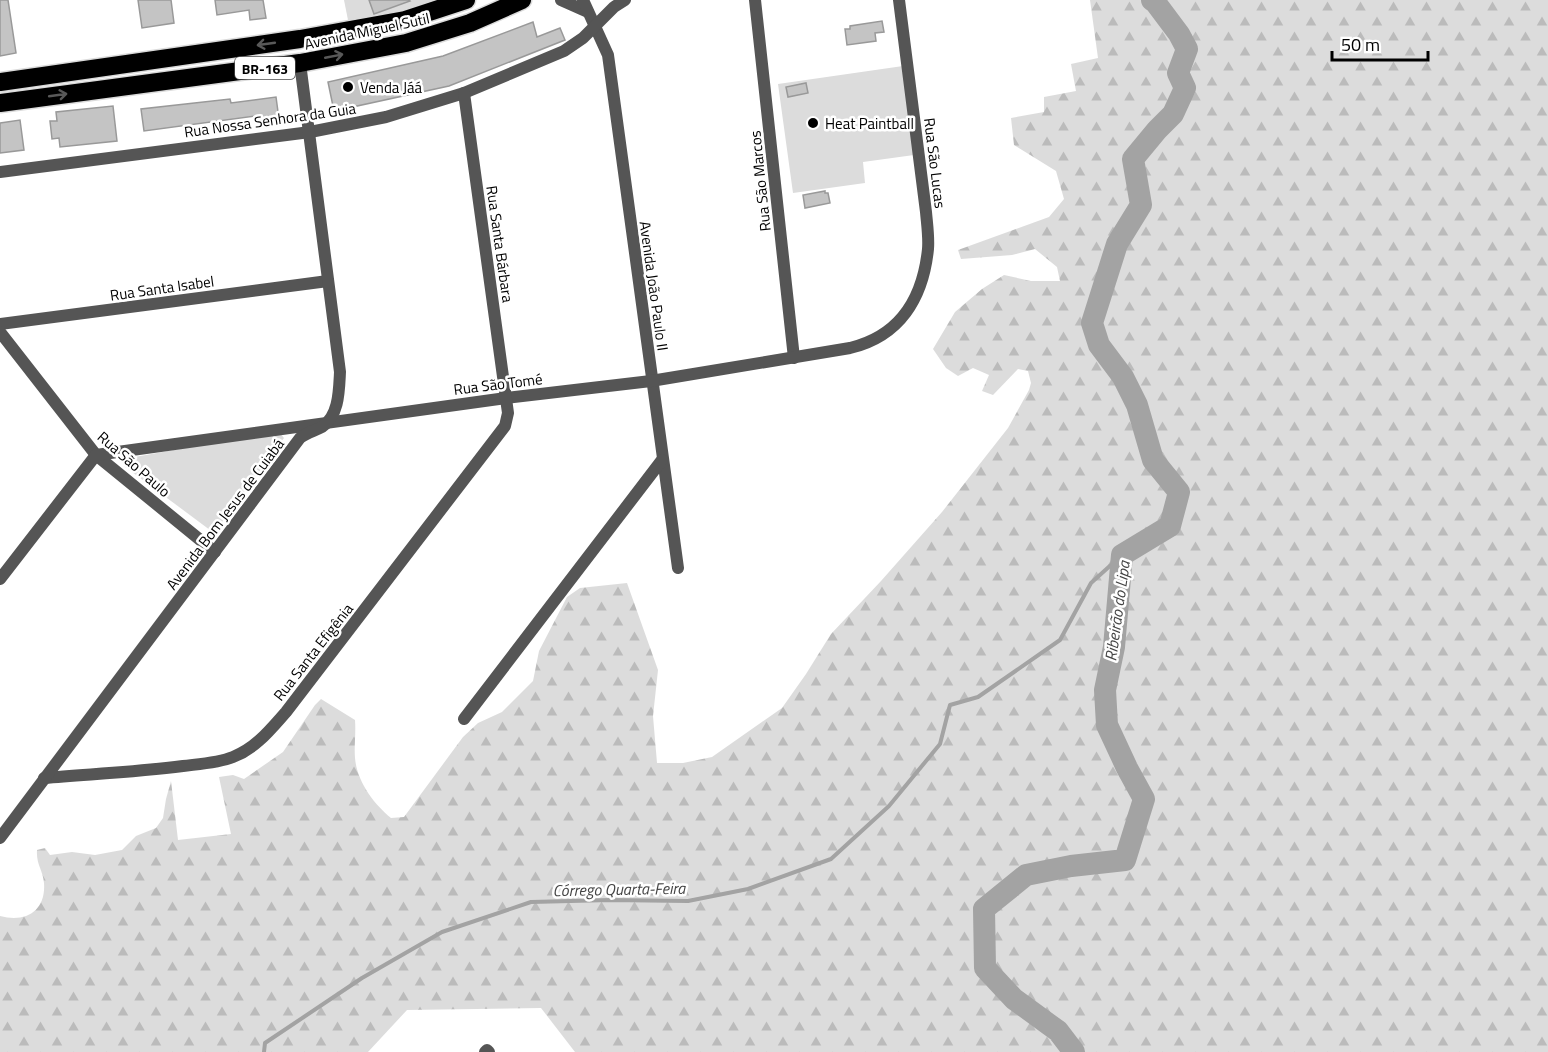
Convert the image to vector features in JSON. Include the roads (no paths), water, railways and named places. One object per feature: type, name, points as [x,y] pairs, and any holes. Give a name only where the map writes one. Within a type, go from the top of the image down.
[{"type":"highway","name":"Avenida Miguel Sutil","points":[[0,82],[300,39],[405,20],[466,0]]},
{"type":"highway","name":"Avenida Miguel Sutil","points":[[0,103],[300,63],[406,43],[438,35],[522,0]]},
{"type":"street","name":"Avenida João Paulo II","points":[[561,0],[586,6],[608,55],[678,568]]},
{"type":"street","name":"Rua Nossa Senhora da Guia","points":[[0,171],[310,132],[386,117],[464,93],[564,51],[625,0]]},
{"type":"street","name":"Rua São Marcos","points":[[755,0],[794,358]]},
{"type":"street","name":"Rua São Lucas","points":[[897,323],[918,291],[924,275],[928,246],[926,212],[899,0]]},
{"type":"street","points":[[300,63],[340,372],[339,397],[327,422]]},
{"type":"street","name":"Rua Santa Bárbara","points":[[464,93],[506,398]]},
{"type":"street","name":"Rua Santa Isabel","points":[[1,333],[328,281]]},
{"type":"street","name":"Rua São Tomé","points":[[96,455],[506,398],[651,381],[794,358],[866,344],[884,335],[897,323]]},
{"type":"street","name":"Rua São Paulo","points":[[1,333],[96,455],[215,552]]},
{"type":"street","name":"Rua Santa Efigênia","points":[[44,778],[212,762],[232,758],[262,739],[364,613],[506,426],[508,413],[506,398]]},
{"type":"street","name":"Avenida Bom Jesus de Cuiabá","points":[[0,838],[300,438],[327,422]]},
{"type":"street","points":[[0,579],[96,455]]},
{"type":"street","points":[[464,719],[662,460]]},
{"type":"waterway","name":"Córrego Quarta-Feira","points":[[1074,1052],[1058,1031],[1014,999],[985,968],[984,909],[1026,875],[1071,866],[1125,860],[1144,799],[1107,725],[1105,690],[1114,647],[1122,555],[1170,526],[1179,492],[1153,460],[1137,405],[1123,377],[1099,345],[1092,323],[1117,244],[1141,205],[1133,159],[1173,114],[1185,88],[1178,73],[1187,49],[1179,34],[1152,0]]},
{"type":"waterway","name":"Córrego Quarta-Feira","points":[[264,1052],[265,1043],[362,978],[442,932],[531,902],[688,901],[748,889],[831,859],[889,806],[940,744],[950,705],[978,697],[1060,640],[1091,583],[1122,555]]},
{"type":"place","name":"Venda Jáá","points":[[348,87]]},
{"type":"place","name":"Heat Paintball","points":[[813,123]]},
{"type":"water label","name":"Ribeirão do Lipa","points":[[1117,611]]}]
